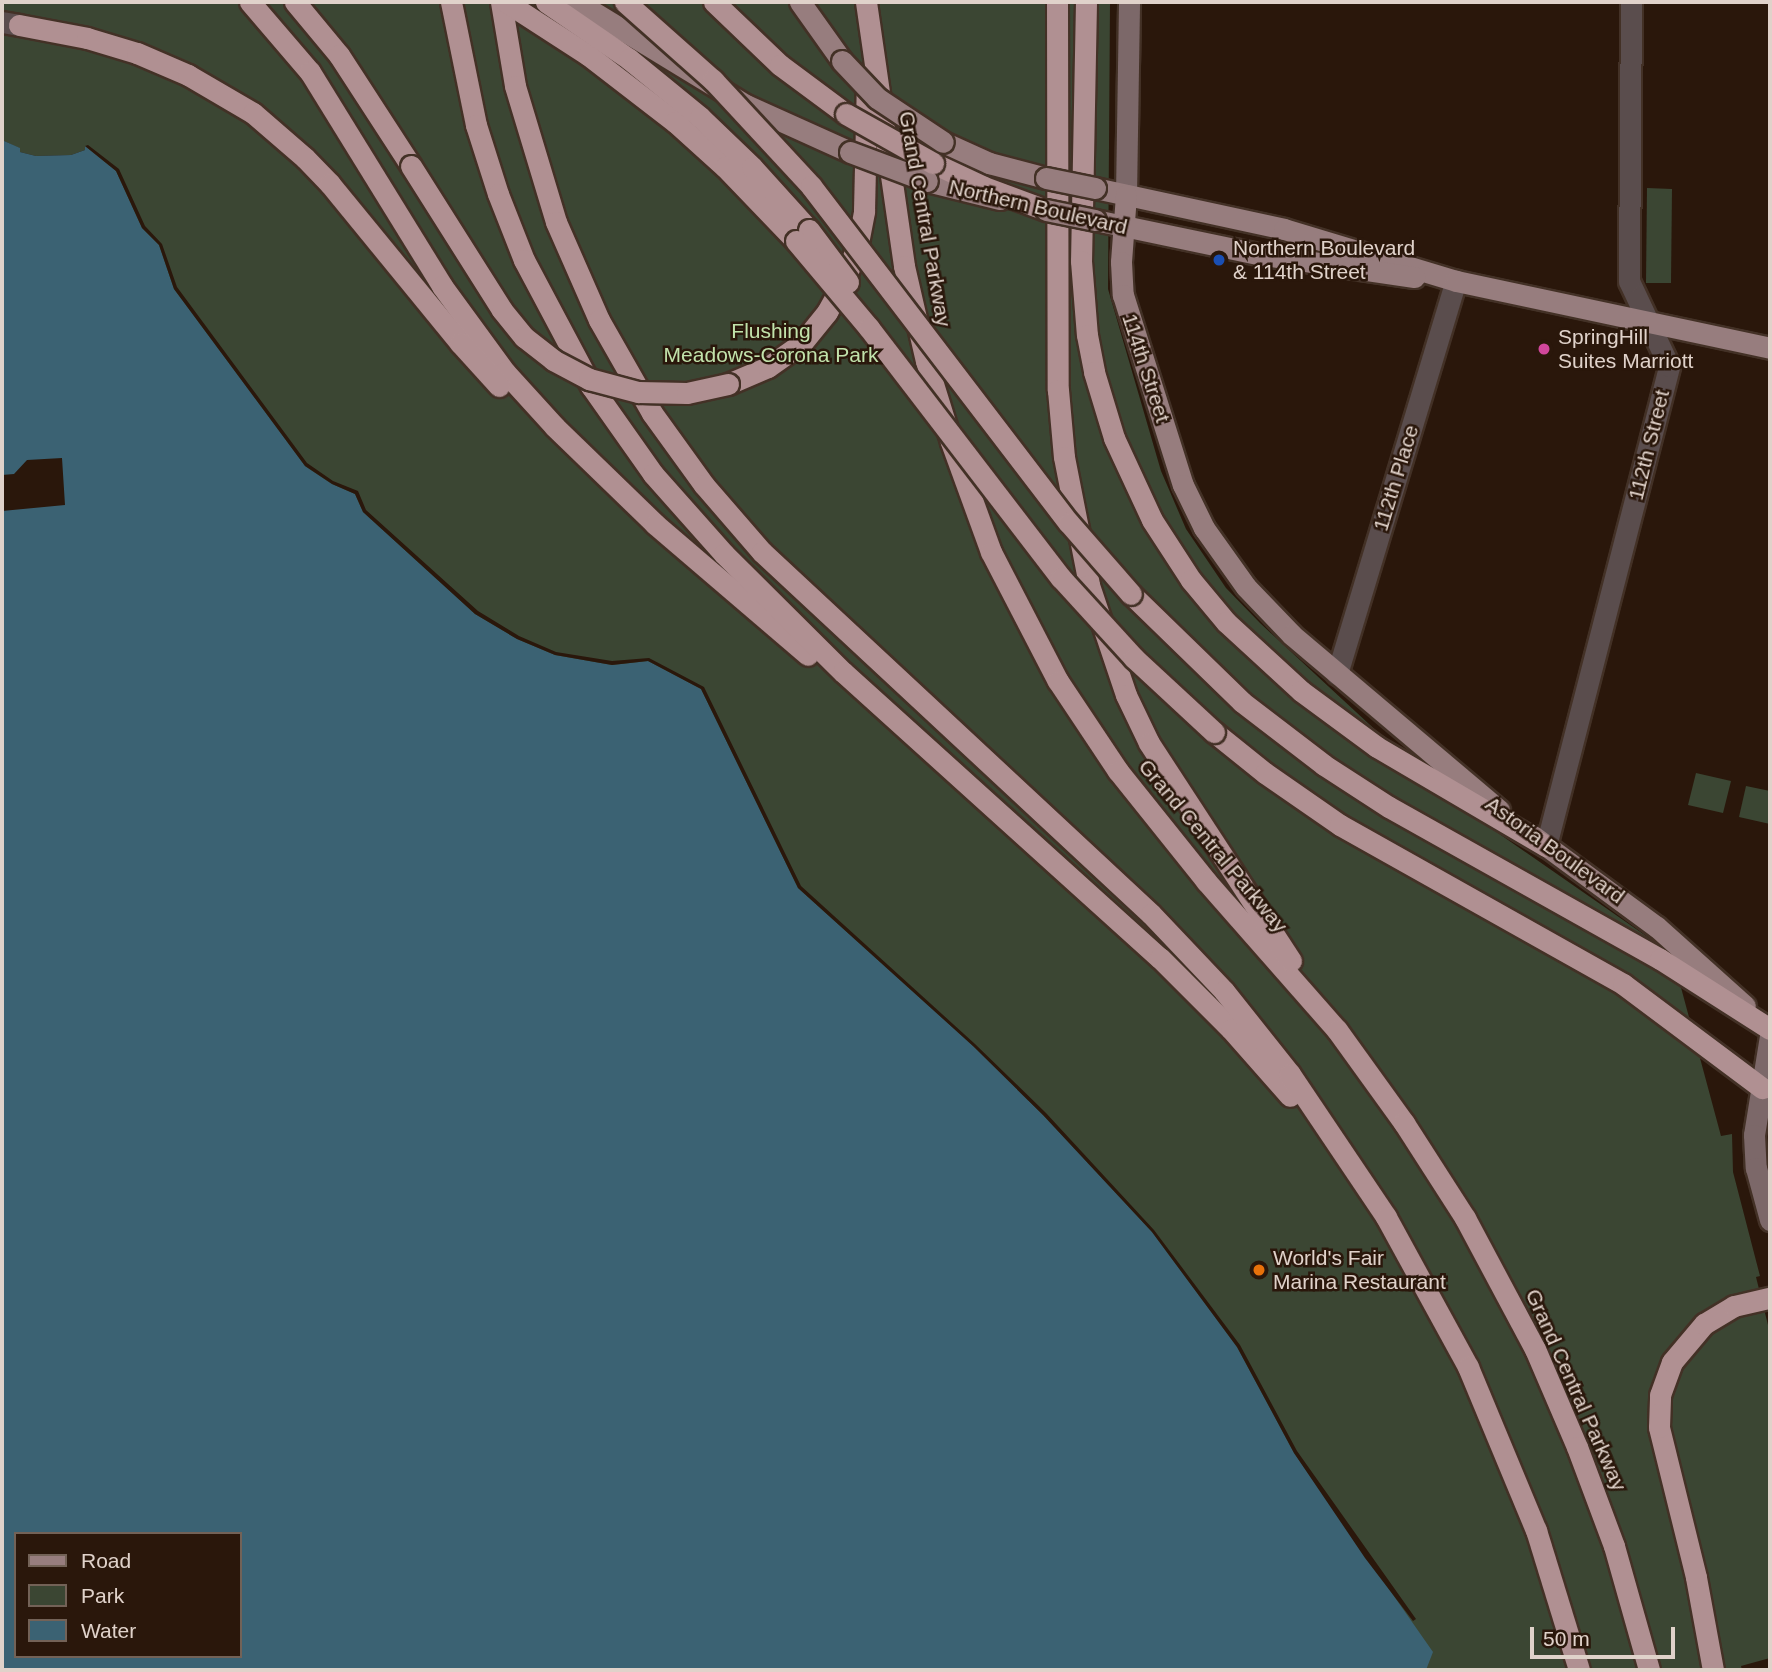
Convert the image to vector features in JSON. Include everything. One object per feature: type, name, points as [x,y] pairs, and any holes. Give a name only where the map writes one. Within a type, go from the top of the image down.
[{"type":"highway","points":[[250,2],[310,72],[442,286],[488,352],[555,427],[655,524]]},
{"type":"highway","points":[[295,2],[339,55],[502,310],[524,337],[553,360],[589,379],[638,391],[674,394],[728,384],[768,367],[802,343],[827,313],[849,271],[861,233],[865,199],[867,8]]},
{"type":"highway","points":[[450,2],[476,125],[498,194],[539,292],[591,386],[646,464],[699,528],[843,673],[947,770]]},
{"type":"highway","points":[[546,2],[629,59],[700,117],[752,167],[869,328],[1085,605],[1134,658],[1214,732],[1275,780],[1340,825],[1623,984],[1766,1091]]},
{"type":"highway","points":[[625,2],[721,89],[818,195],[1069,523],[1131,594],[1242,702],[1324,765],[1389,807],[1660,959],[1770,1028]]},
{"type":"highway","points":[[714,2],[780,65],[930,172],[992,190],[1045,210]]},
{"type":"highway","points":[[1057,2],[1058,390],[1064,457],[1089,585],[1126,695],[1149,743],[1337,1030]]},
{"type":"highway","points":[[1077,2],[1082,97]]},
{"type":"highway","points":[[1086,2],[1082,97],[1081,261],[1090,353],[1114,438],[1136,489],[1160,534],[1191,580],[1226,622],[1301,691],[1377,747],[1546,846]]},
{"type":"highway","points":[[507,3],[588,55],[675,122],[802,236]]},
{"type":"highway","points":[[507,3],[523,120],[559,230],[607,335],[672,442],[726,512],[781,571],[1041,809],[1208,974],[1268,1045],[1330,1130],[1387,1217],[1483,1399],[1524,1496],[1559,1597],[1579,1670]]},
{"type":"highway","name":"Grand Central Parkway","points":[[867,8],[904,267],[926,361],[951,442],[991,552],[1058,681],[1118,771],[1206,881],[1337,1030],[1444,1185],[1524,1327],[1602,1514],[1636,1615],[1649,1670]]},
{"type":"highway","points":[[10,23],[102,42],[155,60],[221,92],[259,118],[330,184],[492,378],[747,605],[947,770],[1133,933],[1231,1029],[1323,1136],[1364,1192],[1435,1304]]},
{"type":"highway","points":[[1713,1670],[1693,1564],[1659,1427],[1660,1395],[1672,1362],[1704,1324],[1734,1306],[1770,1298]]},
{"type":"main road","name":"Northern Boulevard","points":[[577,2],[746,105],[850,152],[930,172]]},
{"type":"main road","name":"Northern Boulevard","points":[[800,2],[842,61],[887,106],[943,142],[989,163],[1046,178],[1284,229],[1456,281]]},
{"type":"main road","name":"114th Street","points":[[1126,195],[1121,273],[1126,306],[1192,506],[1210,539],[1246,587],[1292,635],[1337,674]]},
{"type":"main road","name":"Northern Boulevard","points":[[1045,210],[1291,260],[1456,281],[1770,348]]},
{"type":"main road","name":"Astoria Boulevard","points":[[1337,674],[1446,768],[1546,846],[1657,927],[1770,1028]]},
{"type":"street","name":"114th Street","points":[[1126,195],[1129,2]]},
{"type":"street","name":"112th Street","points":[[1546,846],[1669,366],[1651,322],[1629,281],[1631,2]]},
{"type":"street","name":"112th Place","points":[[1337,674],[1456,281]]},
{"type":"street","points":[[1770,1036],[1766,1091],[1754,1135],[1754,1158],[1766,1192],[1770,1220]]},
{"type":"green space","name":"Flushing Meadows-Corona Park","points":[[2,2],[1110,2],[1108,289],[1161,471],[1186,529],[1226,588],[1260,623],[1452,801],[1672,954],[1721,1136],[1732,1134],[1733,1172],[1760,1276],[1756,1277],[1770,1333],[1770,1658],[1741,1666],[1742,1670],[1323,1670],[335,562],[85,150],[71,155],[36,156],[20,152],[19,148],[2,140]]},
{"type":"green space","points":[[1647,188],[1672,189],[1671,283],[1646,283]]},
{"type":"green space","points":[[1696,773],[1731,781],[1723,813],[1688,805]]},
{"type":"green space","points":[[1746,786],[1770,791],[1770,824],[1739,817]]},
{"type":"water","points":[[2,140],[20,148],[20,152],[36,156],[71,155],[85,150],[85,146],[116,171],[142,228],[159,245],[174,289],[305,466],[332,484],[355,494],[363,512],[475,614],[517,639],[555,655],[612,665],[648,661],[701,689],[798,888],[973,1046],[1043,1115],[1152,1232],[1237,1347],[1294,1453],[1433,1652],[1426,1670],[2,1670]]},
{"type":"pier","points":[[88,145],[119,169],[145,226],[162,244],[177,287],[307,463],[333,481],[358,491],[366,510],[478,611],[519,636],[556,652],[612,661],[649,658],[704,687],[801,886],[975,1044],[1046,1113],[1154,1230],[1240,1345],[1297,1451],[1416,1619],[1413,1621],[1365,1558],[1294,1453],[1237,1347],[1152,1232],[1043,1115],[973,1046],[798,888],[701,689],[648,661],[612,665],[555,655],[517,639],[475,614],[363,512],[355,494],[332,484],[305,466],[174,289],[159,245],[142,228],[116,171],[85,146]]},
{"type":"pier","points":[[62,458],[65,505],[2,511],[2,475],[14,474],[27,460]]},
{"type":"place","name":"Northern Boulevard & 114th Street","points":[[1219,260]]},
{"type":"place","name":"SpringHill Suites Marriott","points":[[1544,349]]},
{"type":"place","name":"World's Fair Marina Restaurant","points":[[1259,1270]]}]
